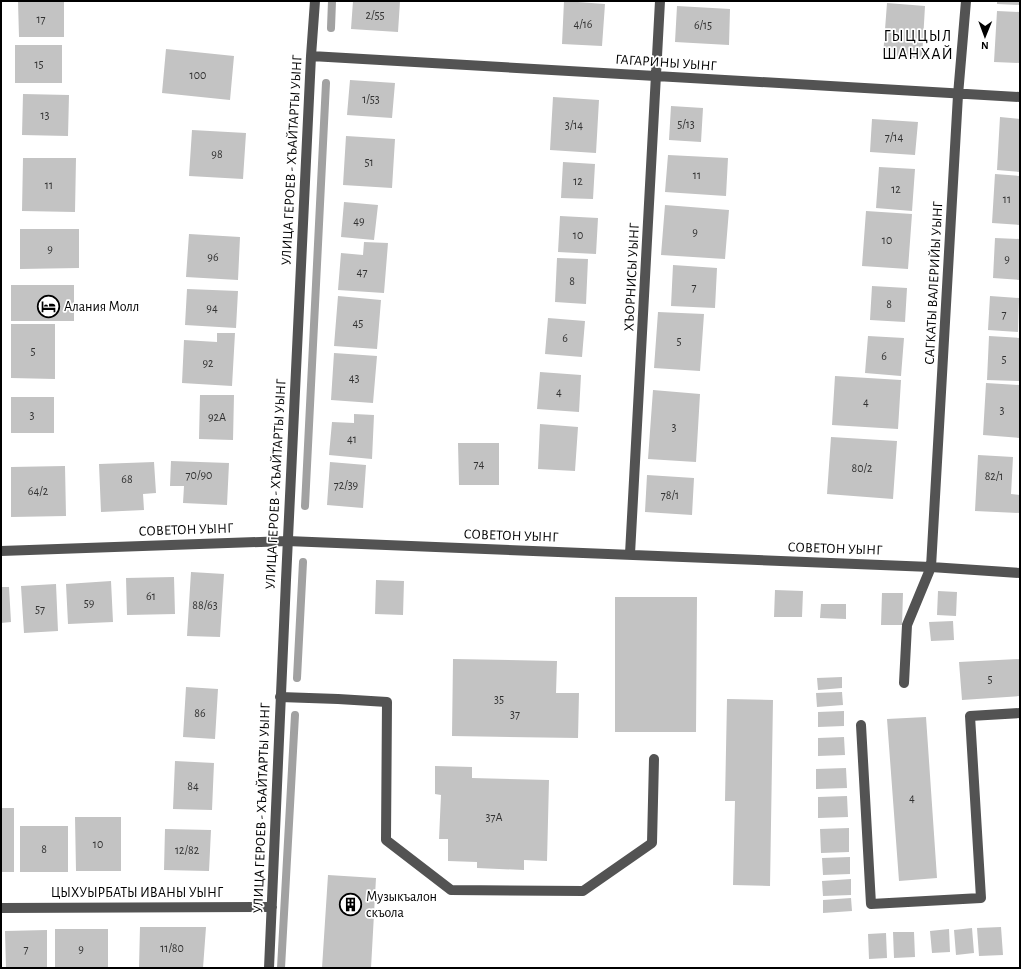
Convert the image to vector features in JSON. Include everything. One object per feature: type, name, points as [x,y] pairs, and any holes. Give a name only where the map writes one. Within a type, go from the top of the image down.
[{"type":"street","name":"УЛИЦА ГЕРОЕВ - ХЪАЙТАРТЫ УЫНГ","points":[[269,968],[310,56],[315,1]]},
{"type":"street","name":"ХЪОРНИСЫ УЫНГ","points":[[630,554],[660,1]]},
{"type":"street","name":"САГКАТЫ ВАЛЕРИЙЫ УЫНГ","points":[[904,683],[907,625],[931,567],[958,94],[966,1]]},
{"type":"street","name":"ГАГАРИНЫ УЫНГ","points":[[310,56],[1020,97]]},
{"type":"street","name":"СОВЕТОН УЫНГ","points":[[1,551],[288,541],[931,567],[1020,573]]},
{"type":"street","points":[[280,697],[387,702],[386,840],[451,890],[583,891],[652,843],[654,759]]},
{"type":"street","points":[[861,725],[871,904],[981,898],[970,716],[1020,713]]},
{"type":"street","name":"ЦЫХУЫРБАТЫ ИВАНЫ УЫНГ","points":[[1,908],[272,907]]},
{"type":"building","points":[[18,1],[64,1],[64,37],[19,37]]},
{"type":"building","points":[[353,1],[400,1],[398,32],[351,29]]},
{"type":"building","points":[[564,1],[605,4],[602,46],[562,44]]},
{"type":"building","points":[[997,1],[1020,1],[1020,5],[997,4]]},
{"type":"building","points":[[887,3],[925,6],[922,58],[883,56]]},
{"type":"building","points":[[677,6],[730,9],[729,45],[675,42]]},
{"type":"building","points":[[997,11],[1020,12],[1020,63],[994,62]]},
{"type":"building","points":[[15,45],[62,45],[62,83],[15,83]]},
{"type":"building","points":[[166,49],[234,56],[230,100],[162,93]]},
{"type":"building","points":[[350,80],[395,83],[392,118],[347,115]]},
{"type":"building","points":[[23,94],[69,95],[68,136],[22,135]]},
{"type":"building","points":[[553,97],[599,100],[596,153],[550,150]]},
{"type":"building","points":[[671,106],[703,108],[701,142],[669,140]]},
{"type":"building","points":[[1000,117],[1020,119],[1020,172],[997,170]]},
{"type":"building","points":[[872,119],[918,122],[915,155],[870,152]]},
{"type":"building","points":[[192,130],[246,133],[243,179],[189,176]]},
{"type":"building","points":[[346,136],[395,139],[392,188],[343,185]]},
{"type":"building","points":[[668,155],[728,158],[726,196],[665,192]]},
{"type":"building","points":[[23,158],[76,158],[75,212],[22,211]]},
{"type":"building","points":[[563,162],[595,164],[593,199],[561,198]]},
{"type":"building","points":[[879,167],[915,169],[912,211],[876,208]]},
{"type":"building","points":[[995,174],[1020,176],[1020,225],[992,223]]},
{"type":"building","points":[[344,202],[378,205],[374,240],[341,237]]},
{"type":"building","points":[[665,205],[729,210],[725,259],[661,255]]},
{"type":"building","points":[[866,211],[912,214],[908,269],[862,266]]},
{"type":"building","points":[[560,216],[598,218],[596,254],[558,252]]},
{"type":"building","points":[[20,229],[79,229],[79,268],[20,269]]},
{"type":"building","points":[[189,234],[240,237],[238,280],[186,277]]},
{"type":"building","points":[[995,238],[1020,239],[1020,280],[993,278]]},
{"type":"building","points":[[364,242],[388,243],[384,293],[338,290],[341,253],[363,255]]},
{"type":"building","points":[[557,258],[588,259],[586,304],[555,302]]},
{"type":"building","points":[[673,265],[717,268],[715,308],[671,306]]},
{"type":"building","points":[[11,285],[74,285],[74,321],[11,321]]},
{"type":"building","points":[[872,286],[907,288],[905,322],[870,320]]},
{"type":"building","points":[[187,289],[238,291],[236,328],[185,325]]},
{"type":"building","points":[[338,296],[381,300],[377,349],[334,346]]},
{"type":"building","points":[[990,296],[1019,298],[1018,332],[988,330]]},
{"type":"building","points":[[658,312],[704,314],[700,371],[654,368]]},
{"type":"building","points":[[548,318],[585,321],[582,357],[545,354]]},
{"type":"building","points":[[11,324],[55,324],[55,379],[11,378]]},
{"type":"building","points":[[217,333],[235,333],[232,386],[182,383],[184,340],[217,342]]},
{"type":"building","points":[[868,336],[904,338],[901,376],[865,373]]},
{"type":"building","points":[[989,336],[1020,338],[1020,381],[987,380]]},
{"type":"building","points":[[334,353],[377,356],[373,403],[331,400]]},
{"type":"building","points":[[540,372],[581,375],[579,412],[537,409]]},
{"type":"building","points":[[835,376],[901,380],[898,429],[832,425]]},
{"type":"building","points":[[986,383],[1020,385],[1020,438],[983,435]]},
{"type":"building","points":[[653,390],[700,394],[696,462],[648,459]]},
{"type":"building","points":[[200,395],[234,395],[233,440],[199,439]]},
{"type":"building","points":[[11,397],[54,397],[54,433],[11,433]]},
{"type":"building","points":[[354,414],[374,415],[372,459],[329,455],[332,422],[354,423]]},
{"type":"building","points":[[540,424],[578,427],[575,471],[538,469]]},
{"type":"building","points":[[831,437],[897,441],[893,499],[827,494]]},
{"type":"building","points":[[458,443],[499,443],[499,485],[459,485]]},
{"type":"building","points":[[978,455],[1013,457],[1011,494],[1020,495],[1020,513],[975,511]]},
{"type":"building","points":[[171,461],[229,463],[227,505],[183,503],[184,486],[170,486]]},
{"type":"building","points":[[154,462],[156,493],[143,494],[144,510],[101,512],[99,464]]},
{"type":"building","points":[[330,462],[366,465],[363,508],[327,505]]},
{"type":"building","points":[[65,466],[66,516],[11,517],[11,467]]},
{"type":"building","points":[[647,475],[694,478],[692,515],[645,512]]},
{"type":"building","points":[[191,572],[224,574],[220,637],[187,636]]},
{"type":"building","points":[[174,577],[175,614],[127,615],[126,578]]},
{"type":"building","points":[[376,580],[404,581],[403,615],[375,614]]},
{"type":"building","points":[[111,581],[113,622],[68,624],[66,584]]},
{"type":"building","points":[[56,584],[58,631],[24,633],[21,586]]},
{"type":"building","points":[[1,587],[9,587],[11,622],[1,623]]},
{"type":"building","points":[[775,590],[803,591],[802,617],[774,617]]},
{"type":"building","points":[[938,591],[957,592],[956,616],[937,615]]},
{"type":"building","points":[[882,593],[903,593],[902,625],[881,625]]},
{"type":"building","points":[[615,597],[697,597],[696,732],[615,732]]},
{"type":"building","points":[[821,604],[846,604],[846,619],[820,618]]},
{"type":"building","points":[[953,621],[954,640],[931,641],[929,622]]},
{"type":"building","points":[[453,659],[557,661],[556,693],[579,693],[578,738],[452,736]]},
{"type":"building","points":[[1020,659],[1020,696],[962,700],[959,662]]},
{"type":"building","points":[[842,677],[842,688],[818,690],[817,678]]},
{"type":"building","points":[[186,687],[218,689],[215,739],[183,737]]},
{"type":"building","points":[[842,692],[843,705],[817,707],[816,693]]},
{"type":"building","points":[[727,699],[773,700],[770,886],[733,885],[735,801],[725,801]]},
{"type":"building","points":[[844,711],[844,726],[818,727],[818,712]]},
{"type":"building","points":[[926,717],[937,878],[899,881],[887,719]]},
{"type":"building","points":[[844,737],[845,755],[818,756],[818,738]]},
{"type":"building","points":[[175,761],[214,763],[212,810],[173,809]]},
{"type":"building","points":[[435,766],[472,767],[472,778],[549,780],[547,861],[524,860],[524,870],[477,868],[477,862],[448,861],[448,839],[439,839],[441,795],[435,794]]},
{"type":"building","points":[[846,768],[847,788],[816,789],[816,769]]},
{"type":"building","points":[[847,796],[848,817],[818,818],[818,797]]},
{"type":"building","points":[[1,808],[14,808],[14,872],[1,872]]},
{"type":"building","points":[[75,817],[121,817],[121,871],[76,871]]},
{"type":"building","points":[[20,826],[68,826],[68,872],[20,872]]},
{"type":"building","points":[[849,828],[849,852],[821,853],[820,829]]},
{"type":"building","points":[[165,829],[211,830],[209,871],[164,870]]},
{"type":"building","points":[[850,857],[850,874],[823,875],[822,858]]},
{"type":"building","name":"Музыкъалон скъола","points":[[328,875],[376,878],[371,968],[322,968]]},
{"type":"building","points":[[851,879],[851,895],[823,896],[822,881]]},
{"type":"building","points":[[851,898],[852,911],[823,913],[823,900]]},
{"type":"building","points":[[140,927],[206,927],[203,968],[139,968]]},
{"type":"building","points":[[1001,927],[1003,955],[979,956],[977,928]]},
{"type":"building","points":[[972,928],[974,953],[956,955],[954,930]]},
{"type":"building","points":[[55,929],[108,929],[108,968],[55,968]]},
{"type":"building","points":[[949,929],[950,952],[932,953],[930,931]]},
{"type":"building","points":[[47,930],[47,968],[6,968],[5,931]]},
{"type":"building","points":[[893,932],[914,932],[915,957],[894,958]]},
{"type":"building","points":[[886,933],[887,958],[869,959],[868,934]]},
{"type":"waterway","points":[[331,28],[332,1]]},
{"type":"waterway","points":[[305,506],[326,83]]},
{"type":"waterway","points":[[297,678],[303,562]]},
{"type":"waterway","points":[[281,968],[295,715]]},
{"type":"place","name":"Алания Молл","points":[[48,307]]},
{"type":"place","name":"Музыкъалон скъола","points":[[350,905]]},
{"type":"district","name":"ГЫЦЦЫЛ ШАНХАЙ","points":[[918,45]]}]
